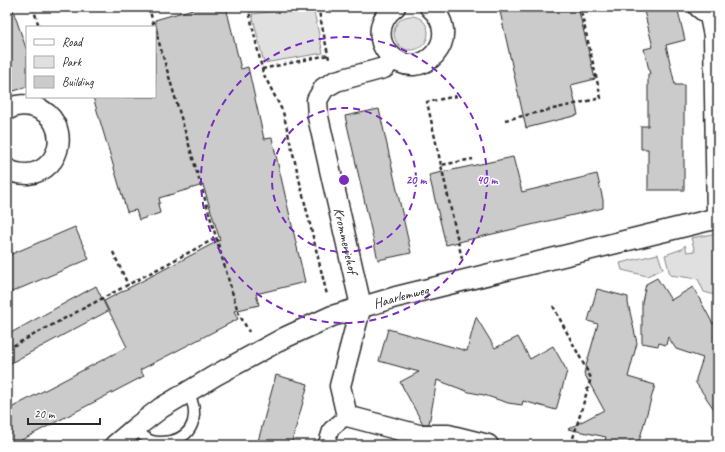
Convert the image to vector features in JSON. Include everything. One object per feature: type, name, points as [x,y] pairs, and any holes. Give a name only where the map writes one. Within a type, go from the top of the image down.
[{"type":"street","points":[[395,7],[388,12],[383,21],[380,32],[382,42],[386,52],[393,59],[412,65],[422,63],[431,58],[438,52],[443,42],[444,32],[441,20],[436,12],[430,7]]},
{"type":"street","points":[[708,10],[714,36],[717,218]]},
{"type":"street","name":"Krommeniehof","points":[[361,306],[318,117],[317,100],[324,88],[336,81],[384,68],[393,59]]},
{"type":"street","points":[[7,110],[20,106],[31,106],[41,110],[50,116],[56,126],[59,137],[58,149],[53,159],[45,168],[34,173],[23,174],[8,172]]},
{"type":"street","name":"Haarlemweg","points":[[115,445],[161,408],[259,351],[332,316],[361,306],[717,218]]},
{"type":"street","points":[[347,416],[340,386],[361,306]]},
{"type":"street","points":[[326,445],[331,429],[347,416]]},
{"type":"street","points":[[347,416],[419,435],[448,435],[488,445]]},
{"type":"lane","points":[[135,428],[142,436],[151,441],[163,443],[177,440],[188,432],[194,421],[192,399],[188,392]]},
{"type":"path","points":[[7,9],[14,7]]},
{"type":"path","points":[[33,7],[40,26]]},
{"type":"path","points":[[148,7],[154,26]]},
{"type":"path","points":[[248,7],[262,69],[283,112],[332,316]]},
{"type":"path","points":[[249,11],[284,7]]},
{"type":"path","points":[[318,7],[328,55],[336,81]]},
{"type":"path","points":[[505,120],[601,98],[580,7]]},
{"type":"path","points":[[156,31],[238,312],[259,351]]},
{"type":"path","points":[[262,69],[328,55]]},
{"type":"path","points":[[457,96],[427,102],[467,280]]},
{"type":"path","points":[[441,165],[473,159]]},
{"type":"path","points":[[7,349],[216,238]]},
{"type":"path","points":[[113,252],[128,284]]},
{"type":"path","points":[[553,306],[591,378],[571,445]]},
{"type":"green space","points":[[313,7],[323,53],[264,63],[252,14]]},
{"type":"green space","points":[[408,16],[414,16],[418,17],[425,23],[428,33],[427,40],[421,47],[414,50],[408,50],[404,49],[397,43],[394,36],[394,30],[395,26],[401,19]]},
{"type":"green space","points":[[718,233],[718,296],[704,292],[698,279],[670,275],[665,255],[682,249],[685,245],[687,252],[695,251],[691,238]]},
{"type":"green space","points":[[658,254],[663,269],[647,276],[622,270],[620,263]]},
{"type":"building","points":[[7,7],[12,7],[26,48],[26,87],[7,93]]},
{"type":"building","points":[[200,7],[226,7],[241,69],[248,67],[264,139],[272,138],[305,282],[256,294],[259,305],[234,311],[238,319],[140,370],[144,376],[12,445],[7,435],[7,410],[127,347],[104,301],[220,240],[203,185],[159,198],[160,203],[158,204],[160,213],[139,220],[136,210],[127,212],[93,98],[156,98],[156,34],[158,34],[155,20]]},
{"type":"building","points":[[499,7],[578,7],[595,79],[571,85],[578,115],[526,128]]},
{"type":"building","points":[[643,7],[677,7],[685,40],[666,45],[675,85],[684,85],[684,190],[648,190],[648,149],[641,149],[641,126],[648,126],[648,74],[650,74],[644,49],[653,47]]},
{"type":"building","points":[[379,109],[411,253],[378,260],[345,116]]},
{"type":"building","points":[[513,157],[522,192],[597,174],[603,200],[603,208],[446,245],[429,175]]},
{"type":"building","points":[[75,227],[89,259],[7,294],[7,256]]},
{"type":"building","points":[[657,278],[671,300],[693,287],[713,324],[718,323],[718,415],[696,383],[703,358],[676,349],[668,337],[666,345],[659,343],[658,346],[642,343],[642,302],[646,284]]},
{"type":"building","points":[[96,286],[108,311],[7,365],[7,335]]},
{"type":"building","points":[[597,289],[628,297],[637,343],[628,377],[655,385],[638,445],[604,445],[606,437],[568,429],[604,410],[584,373],[598,324],[588,321]]},
{"type":"building","points":[[476,317],[495,348],[518,337],[530,359],[553,346],[567,371],[556,410],[523,401],[522,405],[508,403],[469,392],[437,380],[429,424],[423,424],[400,382],[419,372],[379,361],[388,329],[467,351]]},
{"type":"building","points":[[276,375],[308,384],[291,445],[257,445]]}]
